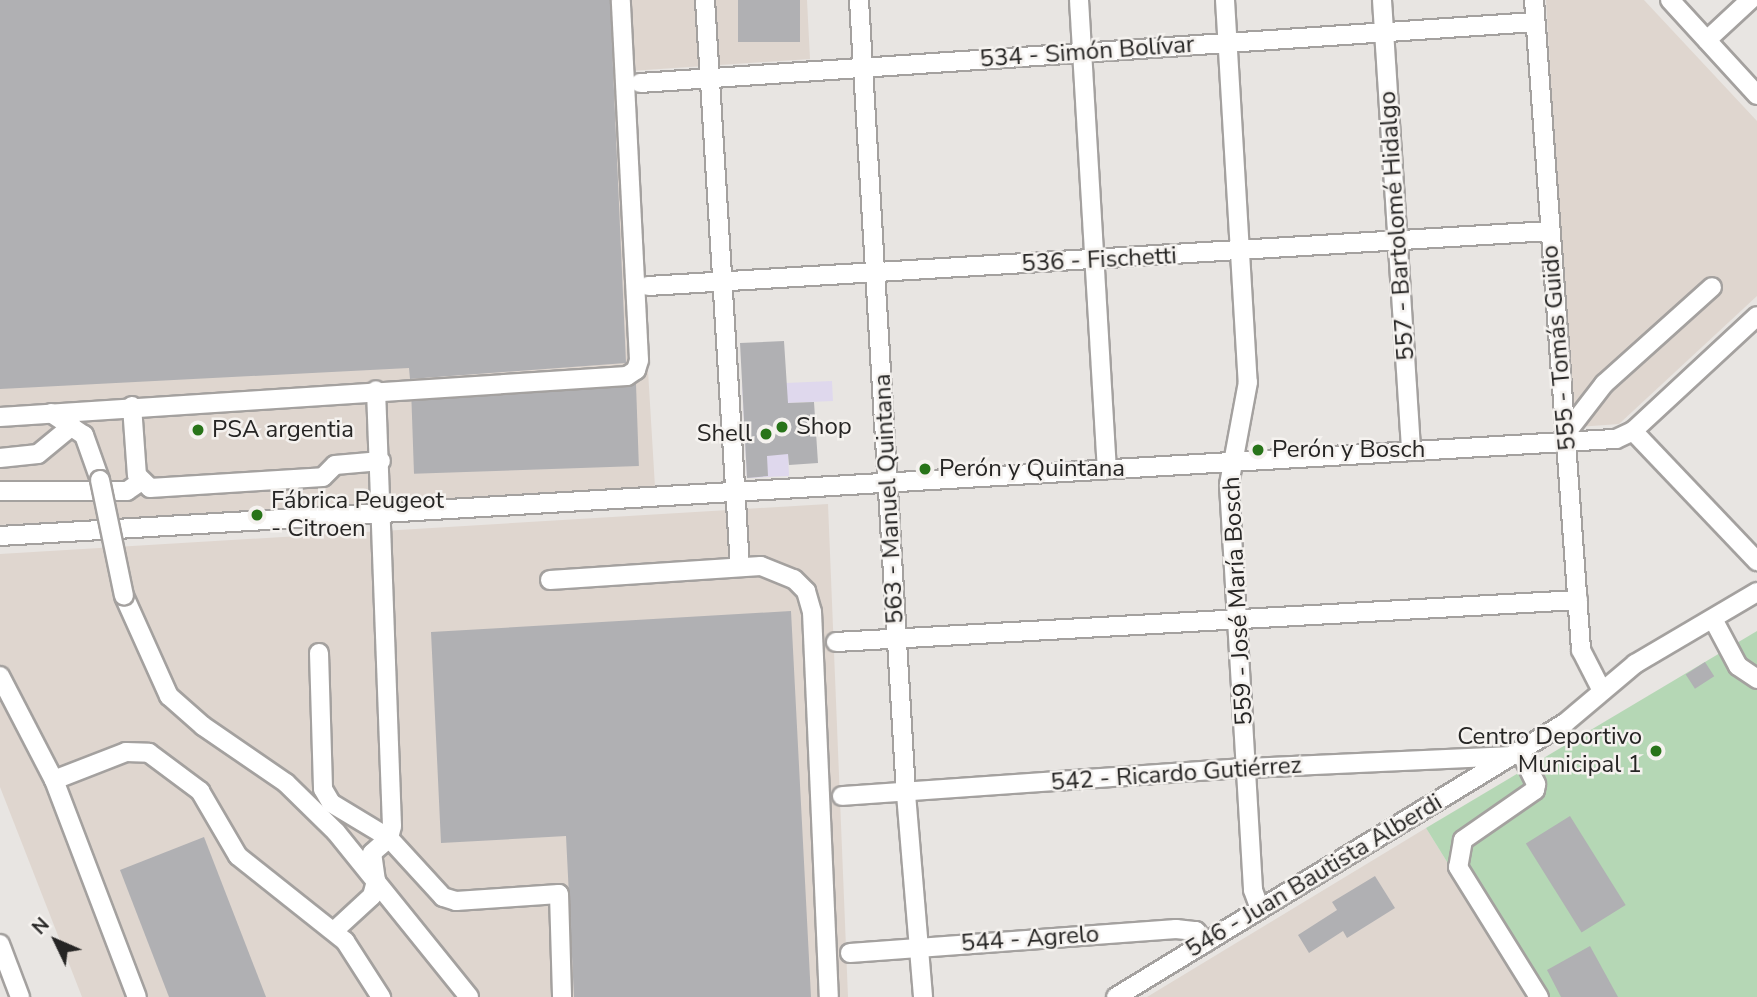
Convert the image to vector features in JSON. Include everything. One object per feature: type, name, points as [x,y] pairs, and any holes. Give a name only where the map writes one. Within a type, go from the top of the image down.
[{"type":"street","points":[[0,417],[376,390],[628,376],[636,370],[621,0]]},
{"type":"street","points":[[705,0],[740,567]]},
{"type":"street","name":"563 - Manuel Quintana","points":[[859,0],[906,794],[923,997]]},
{"type":"street","points":[[1079,0],[1107,469]]},
{"type":"street","name":"559 - José María Bosch","points":[[1225,0],[1248,392],[1230,464],[1254,890],[1260,909]]},
{"type":"street","name":"557 - Bartolomé Hidalgo","points":[[1382,0],[1410,451]]},
{"type":"street","name":"555 - Tomás Guido","points":[[1534,0],[1581,650],[1602,691]]},
{"type":"street","points":[[1670,0],[1757,95]]},
{"type":"street","points":[[1707,40],[1750,0]]},
{"type":"street","name":"534 - Simón Bolívar","points":[[640,83],[709,72],[863,66],[1535,22]]},
{"type":"street","name":"536 - Fischetti","points":[[648,286],[1549,232]]},
{"type":"street","points":[[1567,438],[1604,384],[1712,287]]},
{"type":"street","points":[[0,536],[384,516],[887,481],[1230,464],[1567,438],[1616,439],[1633,431],[1757,316]]},
{"type":"street","points":[[335,930],[372,896],[376,881],[372,853],[389,838],[384,516],[376,390]]},
{"type":"street","points":[[132,406],[140,482]]},
{"type":"street","points":[[51,414],[85,435],[100,480],[124,596],[169,696],[203,726],[286,783],[336,832],[470,997]]},
{"type":"street","points":[[0,458],[37,454],[72,426]]},
{"type":"street","points":[[1633,431],[1757,561]]},
{"type":"street","points":[[140,482],[150,488],[323,477],[335,465],[381,461]]},
{"type":"street","points":[[0,491],[127,491],[140,482]]},
{"type":"street","points":[[550,580],[740,567],[777,570],[794,579],[806,591],[812,612],[829,997]]},
{"type":"street","name":"546 - Juan Bautista Alberdi","points":[[1116,997],[1515,754],[1564,723],[1635,664],[1757,592]]},
{"type":"street","points":[[836,642],[1239,616],[1577,600]]},
{"type":"street","points":[[1713,619],[1738,666],[1757,679]]},
{"type":"street","points":[[318,653],[323,789],[345,814],[389,838],[443,897],[456,901],[559,894],[562,997]]},
{"type":"street","points":[[0,676],[54,780],[137,997]]},
{"type":"street","points":[[54,780],[126,752],[149,753],[200,791],[238,856],[335,930],[356,954],[381,997]]},
{"type":"street","points":[[1515,754],[1536,784],[1535,790],[1472,831],[1457,854],[1458,867],[1539,997]]},
{"type":"street","name":"542 - Ricardo Gutiérrez","points":[[842,796],[906,794],[1246,768],[1515,754]]},
{"type":"street","name":"544 - Agrelo","points":[[850,953],[1176,929],[1196,931],[1205,943]]},
{"type":"street","points":[[0,944],[20,997]]},
{"type":"shaded area","points":[[0,0],[807,0],[810,59],[630,71],[655,487],[0,525]]},
{"type":"shaded area","points":[[1546,0],[1644,0],[1757,121],[1757,296],[1619,424],[1578,427],[1571,421]]},
{"type":"shaded area","name":"Shell","points":[[832,381],[833,401],[786,403],[789,476],[747,478],[742,385]]},
{"type":"shaded area","points":[[828,504],[848,997],[82,997],[0,787],[0,554]]},
{"type":"shaded area","points":[[1426,828],[1531,997],[1147,997]]},
{"type":"green space","name":"Centro Deportivo Municipal 1","points":[[1757,631],[1757,997],[1531,997],[1426,828]]},
{"type":"building","points":[[0,0],[610,0],[626,363],[410,379],[409,368],[0,389]]},
{"type":"building","points":[[738,0],[800,0],[800,42],[738,42]]},
{"type":"building","points":[[784,341],[788,403],[814,402],[818,463],[789,465],[788,454],[767,456],[768,476],[747,478],[740,343]]},
{"type":"building","points":[[636,384],[639,466],[414,474],[411,392]]},
{"type":"building","points":[[791,611],[811,997],[574,997],[566,836],[441,843],[431,632]]},
{"type":"building","points":[[1705,662],[1714,676],[1695,689],[1686,675]]},
{"type":"building","points":[[1570,816],[1626,905],[1582,933],[1526,844]]},
{"type":"building","points":[[204,837],[266,997],[169,997],[120,870]]},
{"type":"building","points":[[1375,876],[1395,908],[1347,938],[1343,931],[1309,953],[1298,935],[1337,910],[1332,902]]},
{"type":"building","points":[[1590,946],[1618,997],[1561,997],[1547,970]]},
{"type":"place","name":"Shop","points":[[782,427]]},
{"type":"place","name":"PSA argentia","points":[[198,430]]},
{"type":"place","name":"Shell","points":[[766,434]]},
{"type":"place","name":"Perón y Bosch","points":[[1258,450]]},
{"type":"place","name":"Perón y Quintana","points":[[925,469]]},
{"type":"place","name":"Fábrica Peugeot - Citroen","points":[[257,515]]},
{"type":"place","name":"Centro Deportivo Municipal 1","points":[[1656,751]]}]
